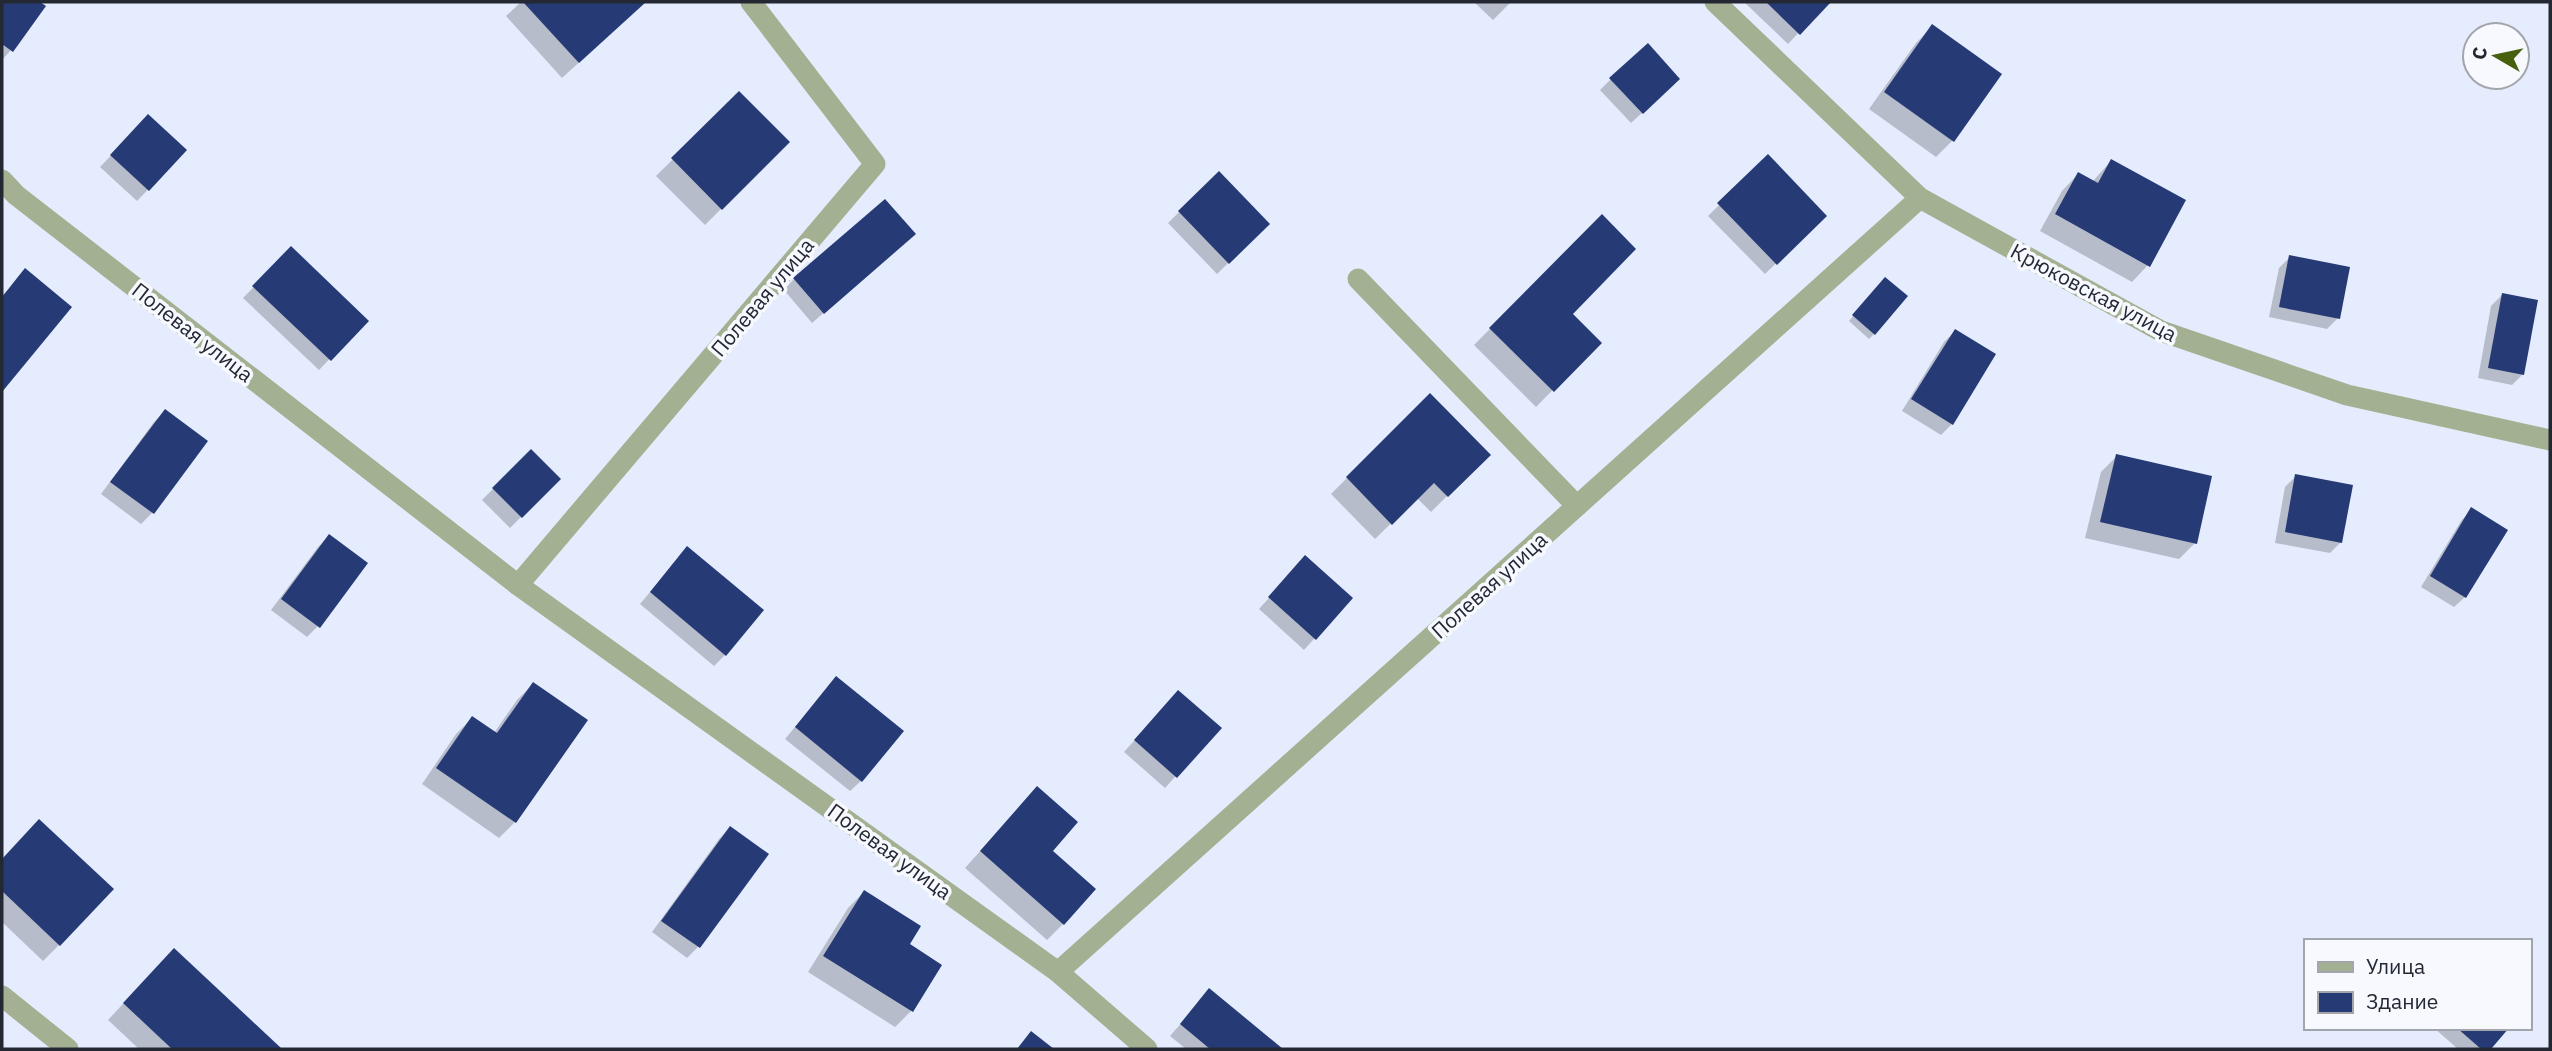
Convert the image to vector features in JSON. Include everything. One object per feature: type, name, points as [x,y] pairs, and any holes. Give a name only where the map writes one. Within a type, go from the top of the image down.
[{"type":"street","name":"Полевая улица","points":[[518,585],[875,164],[751,2]]},
{"type":"street","name":"Крюковская улица","points":[[1715,2],[1920,198],[2161,331],[2347,395],[2550,440]]},
{"type":"street","name":"Полевая улица","points":[[2,180],[27,203],[518,585],[1058,972],[1147,1049]]},
{"type":"street","name":"Полевая улица","points":[[1058,972],[1920,198]]},
{"type":"street","points":[[1358,279],[1577,506]]},
{"type":"street","points":[[2,996],[68,1049]]},
{"type":"building","points":[[2,2],[40,2],[46,6],[13,52],[2,44]]},
{"type":"building","points":[[523,2],[646,2],[579,63]]},
{"type":"building","points":[[1766,2],[1831,2],[1800,35]]},
{"type":"building","points":[[1932,24],[2002,74],[1954,142],[1884,92]]},
{"type":"building","points":[[1648,43],[1680,79],[1643,114],[1609,78]]},
{"type":"building","points":[[739,91],[790,142],[722,210],[671,158]]},
{"type":"building","points":[[148,114],[187,150],[149,191],[110,155]]},
{"type":"building","points":[[1768,154],[1827,216],[1777,265],[1717,203]]},
{"type":"building","points":[[2111,159],[2186,200],[2150,267],[2055,214],[2078,172],[2098,183]]},
{"type":"building","points":[[1219,171],[1270,224],[1229,264],[1178,211]]},
{"type":"building","points":[[885,199],[916,234],[824,314],[793,278]]},
{"type":"building","points":[[1602,214],[1636,249],[1573,314],[1602,343],[1554,392],[1489,328]]},
{"type":"building","points":[[291,246],[369,321],[331,361],[252,286]]},
{"type":"building","points":[[2289,255],[2350,267],[2340,319],[2279,307]]},
{"type":"building","points":[[25,268],[72,307],[2,392],[2,297]]},
{"type":"building","points":[[1885,277],[1908,296],[1875,335],[1852,315]]},
{"type":"building","points":[[2502,293],[2538,300],[2524,375],[2488,368]]},
{"type":"building","points":[[1955,329],[1996,354],[1953,425],[1911,399]]},
{"type":"building","points":[[1430,393],[1491,455],[1448,497],[1434,483],[1392,525],[1346,477]]},
{"type":"building","points":[[165,409],[208,441],[154,514],[110,482]]},
{"type":"building","points":[[531,449],[561,479],[522,518],[492,488]]},
{"type":"building","points":[[2116,454],[2212,476],[2197,544],[2100,522]]},
{"type":"building","points":[[2295,474],[2353,485],[2342,543],[2285,532]]},
{"type":"building","points":[[2471,507],[2508,530],[2466,598],[2430,576]]},
{"type":"building","points":[[329,534],[368,563],[320,628],[281,599]]},
{"type":"building","points":[[687,546],[764,610],[726,656],[650,592]]},
{"type":"building","points":[[1305,555],[1353,598],[1316,640],[1268,597]]},
{"type":"building","points":[[836,676],[904,731],[862,782],[795,727]]},
{"type":"building","points":[[533,682],[588,720],[516,823],[436,768],[472,716],[497,733]]},
{"type":"building","points":[[1178,690],[1222,728],[1177,778],[1134,740]]},
{"type":"building","points":[[1037,786],[1078,822],[1053,851],[1096,889],[1064,925],[980,851]]},
{"type":"building","points":[[39,819],[114,889],[60,946],[2,891],[2,859]]},
{"type":"building","points":[[730,826],[769,854],[700,948],[661,921]]},
{"type":"building","points":[[864,890],[921,926],[910,944],[942,965],[913,1012],[823,956]]},
{"type":"building","points":[[174,948],[281,1048],[172,1049],[123,1003]]},
{"type":"building","points":[[1209,988],[1283,1049],[1210,1049],[1180,1024]]},
{"type":"building","points":[[2459,1030],[2507,1030],[2491,1049],[2481,1049]]},
{"type":"building","points":[[1031,1031],[1054,1049],[1017,1049]]}]
